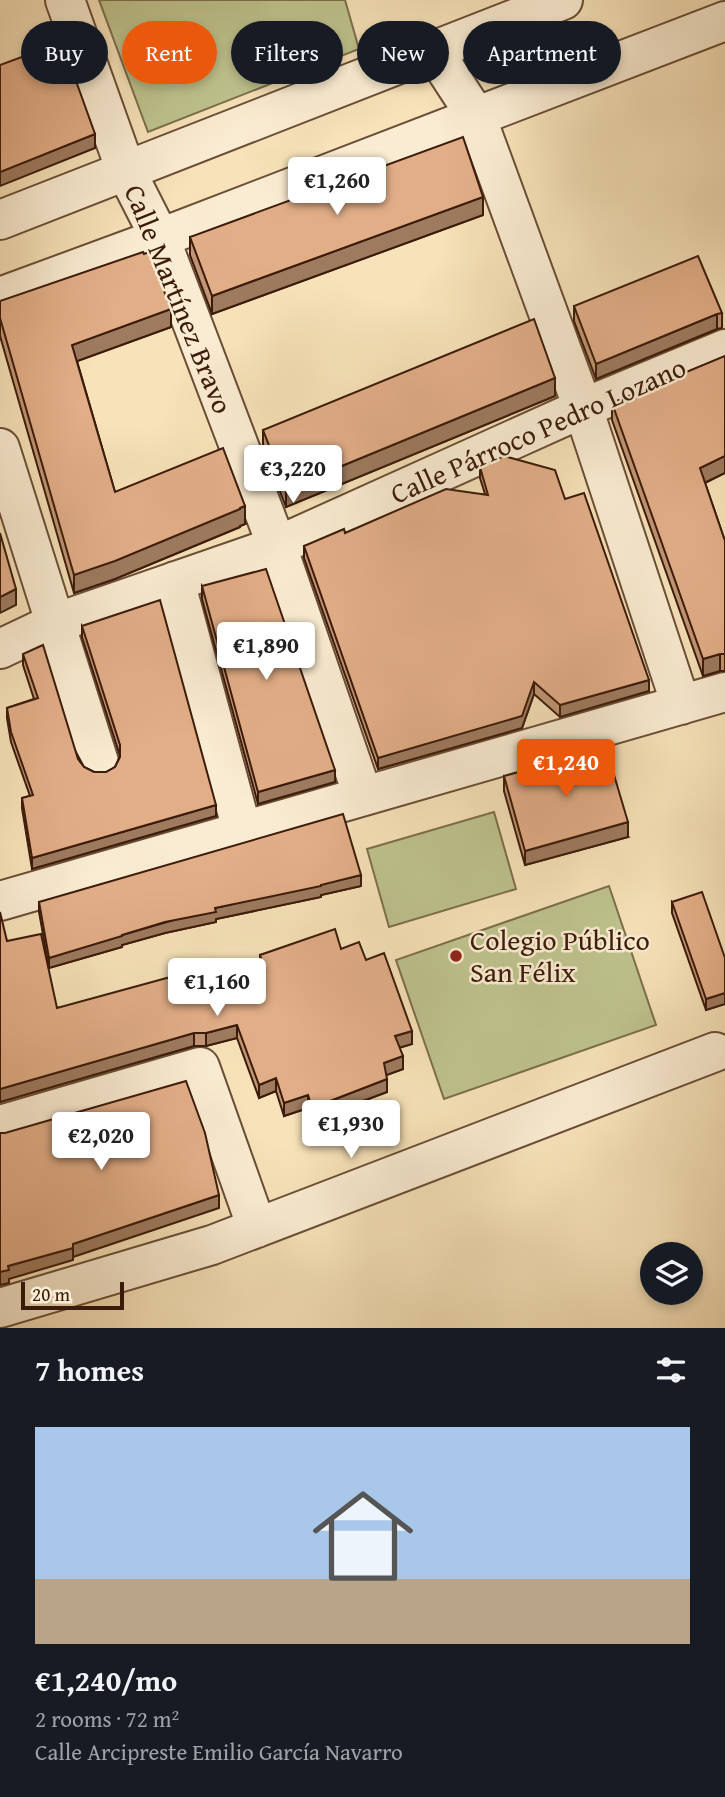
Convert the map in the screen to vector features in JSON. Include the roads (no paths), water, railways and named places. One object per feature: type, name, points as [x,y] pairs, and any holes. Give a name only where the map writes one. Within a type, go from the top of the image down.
[{"type":"street","name":"Calle Martínez Bravo","points":[[65,0],[126,171],[160,239],[277,546],[363,796]]},
{"type":"street","points":[[449,44],[563,0]]},
{"type":"street","points":[[0,297],[160,239],[725,21]]},
{"type":"street","points":[[449,75],[476,116],[583,408],[681,705]]},
{"type":"street","points":[[0,220],[357,80]]},
{"type":"street","name":"Calle Párroco Pedro Lozano","points":[[0,649],[55,623],[277,546],[583,408],[725,349]]},
{"type":"street","points":[[0,448],[99,762]]},
{"type":"street","points":[[175,581],[242,830]]},
{"type":"street","points":[[0,901],[725,692]]},
{"type":"street","points":[[0,1308],[212,1245],[715,1052]]},
{"type":"street","points":[[0,1125],[200,1067],[257,1228]]},
{"type":"place","name":"Colegio Público San Félix","points":[[456,956]]}]
